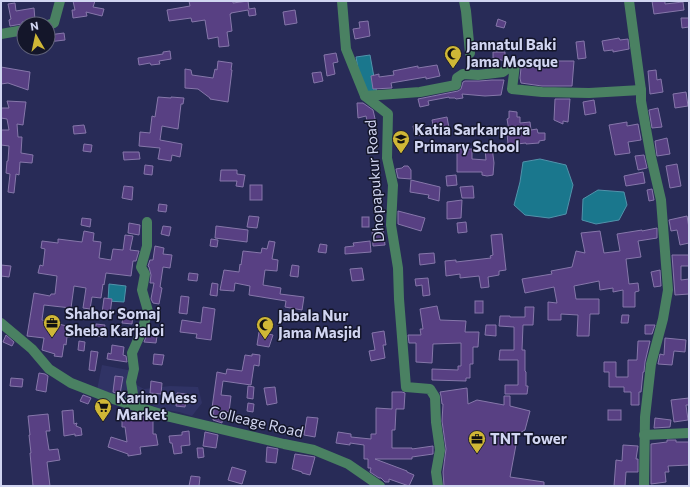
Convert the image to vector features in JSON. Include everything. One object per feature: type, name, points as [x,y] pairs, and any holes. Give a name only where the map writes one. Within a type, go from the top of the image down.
[{"type":"street","points":[[54,16],[60,1]]},
{"type":"street","name":"Dhopapukur Road","points":[[342,1],[346,49],[365,96],[388,114],[387,158],[393,185],[391,225],[398,268],[406,387],[430,389],[435,398],[436,422],[440,450],[436,472],[438,486]]},
{"type":"street","points":[[464,1],[470,53]]},
{"type":"street","points":[[629,1],[642,101],[651,156],[661,200],[668,290],[663,319],[651,364],[645,417],[644,486]]},
{"type":"street","points":[[1,34],[16,31]]},
{"type":"street","points":[[365,96],[420,92],[456,85],[457,78],[464,74],[478,75],[503,72],[509,67],[515,65],[512,89],[542,92],[589,93],[641,90]]},
{"type":"street","points":[[135,406],[131,382],[134,369],[132,354],[148,311],[142,290],[145,274],[141,267],[147,246],[147,222]]},
{"type":"street","name":"Colleage Road","points":[[1,323],[32,349],[49,369],[70,383],[170,417],[314,450],[348,464],[380,486]]},
{"type":"street","points":[[644,435],[689,432]]},
{"type":"shaded area","points":[[102,365],[128,370],[133,383],[144,389],[170,386],[198,387],[202,403],[192,416],[179,412],[159,409],[140,401],[129,400],[97,390]]},
{"type":"water","points":[[370,55],[377,94],[363,97],[356,57]]},
{"type":"water","points":[[540,159],[566,165],[573,185],[566,214],[549,218],[525,215],[514,205],[523,162]]},
{"type":"water","points":[[598,190],[624,192],[627,205],[619,220],[596,224],[582,220],[583,199]]},
{"type":"water","points":[[109,284],[126,286],[124,302],[108,301]]},
{"type":"building","points":[[73,1],[95,1],[93,7],[104,9],[102,16],[86,12],[87,16],[73,18],[72,10],[75,10]]},
{"type":"building","points":[[189,1],[233,1],[233,3],[248,1],[249,9],[255,8],[256,15],[249,16],[248,10],[231,13],[232,31],[227,32],[229,46],[219,47],[218,37],[208,39],[205,20],[192,22],[191,18],[169,21],[167,10],[190,6]]},
{"type":"building","points":[[652,1],[665,1],[665,4],[683,2],[684,10],[654,14]]},
{"type":"building","points":[[15,3],[16,11],[34,8],[35,16],[16,16],[16,25],[10,26],[9,20],[11,19],[8,4]]},
{"type":"building","points":[[295,10],[297,23],[285,25],[283,12]]},
{"type":"building","points":[[681,18],[689,18],[689,27],[682,28]]},
{"type":"building","points":[[498,19],[506,22],[504,28],[496,26]]},
{"type":"building","points":[[368,21],[370,36],[355,39],[353,29],[360,28],[359,22]]},
{"type":"building","points":[[64,33],[65,40],[56,41],[56,34]]},
{"type":"building","points":[[619,38],[620,40],[628,39],[629,49],[613,52],[613,50],[604,51],[602,41]]},
{"type":"building","points":[[584,41],[586,58],[578,59],[576,42]]},
{"type":"building","points":[[170,51],[171,59],[159,61],[160,64],[151,65],[150,63],[139,65],[138,58],[163,54],[163,52]]},
{"type":"building","points":[[493,52],[505,52],[505,61],[493,58]]},
{"type":"building","points":[[336,53],[338,62],[333,63],[335,74],[327,76],[324,55]]},
{"type":"building","points":[[218,61],[232,63],[228,102],[210,99],[198,89],[185,88],[185,69],[191,70],[192,75],[213,78],[215,69],[217,70]]},
{"type":"building","points":[[574,61],[572,86],[542,86],[521,83],[521,68],[534,66],[534,62]]},
{"type":"building","points":[[437,65],[440,76],[391,83],[392,88],[373,89],[371,76],[379,74],[379,77],[394,75],[393,71],[418,66],[418,68]]},
{"type":"building","points":[[1,67],[30,72],[28,90],[8,83],[1,84]]},
{"type":"building","points":[[656,70],[657,80],[661,79],[663,92],[650,94],[648,71]]},
{"type":"building","points":[[321,72],[323,81],[314,83],[312,73]]},
{"type":"building","points":[[504,80],[501,95],[485,96],[462,94],[463,98],[456,99],[449,97],[428,101],[429,105],[420,107],[418,99],[458,91],[461,89],[463,82],[465,81]]},
{"type":"building","points":[[686,92],[688,106],[675,108],[673,94]]},
{"type":"building","points":[[158,97],[184,98],[183,104],[181,104],[178,129],[162,126],[160,140],[182,144],[180,157],[172,155],[171,161],[158,159],[160,148],[139,146],[140,132],[150,133],[152,116],[155,117]]},
{"type":"building","points":[[555,99],[570,99],[568,122],[563,121],[563,124],[554,120]]},
{"type":"building","points":[[594,100],[596,113],[585,115],[583,102]]},
{"type":"building","points":[[7,101],[26,102],[23,125],[17,124],[18,137],[22,137],[21,153],[33,155],[32,163],[20,162],[19,175],[16,174],[14,193],[8,192],[10,174],[6,173],[9,146],[1,145],[1,130],[9,130],[7,119],[1,118],[1,108],[9,108]]},
{"type":"building","points":[[357,103],[363,103],[373,110],[376,123],[368,125],[366,116],[358,118]]},
{"type":"building","points":[[658,108],[662,127],[652,128],[649,110]]},
{"type":"building","points":[[509,111],[517,112],[517,117],[520,117],[520,123],[530,122],[531,130],[537,129],[538,133],[545,133],[545,140],[539,141],[539,143],[508,145],[507,131],[509,131],[507,119],[509,118]]},
{"type":"building","points":[[447,117],[449,128],[434,130],[432,120]]},
{"type":"building","points":[[627,122],[627,126],[638,124],[641,140],[628,142],[630,153],[615,155],[609,125]]},
{"type":"building","points":[[84,125],[86,133],[74,134],[73,126]]},
{"type":"building","points":[[419,125],[421,135],[415,136],[413,126]]},
{"type":"building","points":[[667,138],[670,154],[657,156],[655,141]]},
{"type":"building","points":[[84,144],[92,145],[91,152],[83,151]]},
{"type":"building","points":[[492,147],[494,163],[493,175],[482,175],[482,172],[457,172],[457,149],[472,149],[472,159],[486,160],[485,148]]},
{"type":"building","points":[[123,152],[139,152],[140,159],[124,160]]},
{"type":"building","points":[[644,155],[647,168],[638,170],[635,156]]},
{"type":"building","points":[[677,164],[681,186],[670,188],[666,166]]},
{"type":"building","points":[[145,165],[153,166],[152,175],[144,174]]},
{"type":"building","points":[[408,166],[411,170],[411,179],[398,178],[396,169]]},
{"type":"building","points":[[221,170],[237,170],[237,174],[245,175],[243,187],[236,186],[237,181],[220,181]]},
{"type":"building","points":[[643,172],[645,183],[626,186],[624,176]]},
{"type":"building","points":[[456,175],[457,185],[447,186],[446,176]]},
{"type":"building","points":[[411,180],[440,187],[439,201],[428,198],[429,195],[410,192]]},
{"type":"building","points":[[250,185],[262,185],[262,200],[250,200]]},
{"type":"building","points":[[124,186],[133,187],[132,200],[122,198]]},
{"type":"building","points":[[473,186],[474,198],[462,198],[460,187]]},
{"type":"building","points":[[652,189],[654,200],[649,201],[647,190]]},
{"type":"building","points":[[462,200],[461,218],[447,219],[447,202]]},
{"type":"building","points":[[159,204],[167,205],[166,212],[158,211]]},
{"type":"building","points":[[398,211],[425,218],[421,231],[398,224]]},
{"type":"building","points":[[249,216],[259,217],[257,228],[247,227]]},
{"type":"building","points":[[687,216],[689,243],[680,245],[677,230],[671,231],[669,220]]},
{"type":"building","points":[[362,217],[369,217],[369,227],[362,227]]},
{"type":"building","points":[[82,218],[91,219],[90,227],[81,225]]},
{"type":"building","points":[[466,222],[467,232],[458,233],[457,223]]},
{"type":"building","points":[[129,223],[140,225],[139,235],[128,233]]},
{"type":"building","points":[[163,226],[171,227],[169,236],[161,234]]},
{"type":"building","points":[[216,226],[248,230],[247,242],[215,238]]},
{"type":"building","points":[[383,228],[385,245],[373,246],[372,229]]},
{"type":"building","points":[[657,228],[657,238],[638,241],[641,257],[626,259],[629,284],[638,283],[639,291],[635,292],[635,307],[623,307],[623,290],[613,292],[613,288],[600,290],[599,281],[574,286],[576,299],[599,299],[599,314],[590,314],[589,336],[577,336],[578,315],[561,314],[561,320],[548,320],[548,302],[557,303],[554,287],[525,293],[522,279],[552,274],[551,271],[572,267],[576,251],[585,253],[581,233],[600,231],[604,253],[620,251],[617,234]]},
{"type":"building","points":[[84,231],[94,233],[93,241],[101,242],[99,258],[111,260],[113,249],[123,250],[125,235],[133,236],[130,250],[139,251],[136,261],[133,261],[131,276],[106,273],[101,298],[92,297],[90,309],[83,308],[86,288],[74,286],[71,308],[44,305],[42,320],[71,327],[70,337],[67,337],[66,345],[64,344],[62,357],[54,356],[55,354],[42,350],[44,338],[27,336],[34,293],[50,296],[51,294],[55,294],[57,276],[38,273],[40,265],[43,266],[45,249],[41,248],[42,241],[58,243],[58,239],[82,242]]},
{"type":"building","points":[[502,234],[506,270],[499,271],[499,275],[488,277],[489,287],[481,288],[479,276],[460,278],[460,274],[446,276],[445,261],[456,260],[456,262],[491,258],[490,256],[493,255],[491,235]]},
{"type":"building","points":[[211,239],[218,240],[217,247],[210,246]]},
{"type":"building","points":[[269,241],[275,242],[272,259],[278,260],[277,271],[265,270],[263,285],[281,288],[280,294],[304,297],[302,310],[285,307],[286,301],[249,295],[250,286],[235,283],[234,291],[220,290],[224,270],[239,272],[243,251],[261,253],[262,248],[267,249]]},
{"type":"building","points":[[370,241],[371,252],[345,254],[345,247],[354,246],[353,243]]},
{"type":"building","points":[[320,244],[327,245],[326,253],[318,252]]},
{"type":"building","points":[[155,246],[164,248],[163,254],[172,255],[170,268],[163,267],[160,287],[162,288],[159,304],[153,303],[151,299],[154,283],[150,283],[151,275],[148,266],[150,260],[153,260]]},
{"type":"building","points":[[434,253],[435,263],[420,265],[419,254]]},
{"type":"building","points":[[672,255],[689,255],[689,266],[681,266],[681,280],[689,279],[689,294],[675,295]]},
{"type":"building","points":[[1,265],[11,266],[9,277],[1,276]]},
{"type":"building","points":[[292,265],[299,266],[298,277],[290,276]]},
{"type":"building","points":[[362,268],[364,280],[352,281],[350,269]]},
{"type":"building","points":[[660,270],[661,286],[654,287],[651,272]]},
{"type":"building","points":[[189,273],[198,274],[197,281],[188,280]]},
{"type":"building","points":[[428,278],[430,295],[423,296],[422,285],[416,286],[415,279]]},
{"type":"building","points":[[212,283],[218,284],[217,296],[210,295]]},
{"type":"building","points":[[181,296],[189,297],[187,314],[179,313]]},
{"type":"building","points":[[104,298],[112,299],[110,314],[102,313]]},
{"type":"building","points":[[475,301],[483,301],[483,313],[475,313]]},
{"type":"building","points":[[437,306],[440,320],[466,321],[465,332],[479,332],[478,347],[473,347],[473,364],[470,364],[470,378],[466,378],[466,381],[432,380],[432,369],[458,370],[458,366],[461,366],[461,343],[433,344],[432,363],[416,362],[416,343],[409,343],[408,335],[421,335],[420,329],[423,329],[420,309]]},
{"type":"building","points":[[203,307],[215,309],[211,340],[196,338],[197,334],[180,332],[182,320],[201,323]]},
{"type":"building","points":[[525,307],[534,307],[533,325],[523,325],[522,350],[525,350],[526,386],[528,386],[527,394],[505,394],[505,385],[518,385],[518,360],[499,360],[500,350],[514,350],[514,327],[499,326],[500,316],[525,317]]},
{"type":"building","points":[[124,312],[133,313],[132,324],[122,323]]},
{"type":"building","points":[[622,315],[629,315],[628,323],[621,323]]},
{"type":"building","points":[[96,324],[105,325],[103,337],[95,336]]},
{"type":"building","points":[[486,325],[496,325],[496,336],[485,335]]},
{"type":"building","points":[[645,325],[655,325],[652,334],[645,334]]},
{"type":"building","points":[[384,331],[386,345],[383,345],[385,358],[371,361],[369,351],[375,350],[372,333]]},
{"type":"building","name":"Jabala Nur Jama Masjid","points":[[259,332],[273,335],[269,347],[257,345]]},
{"type":"building","points":[[147,334],[157,336],[156,343],[144,342]]},
{"type":"building","points":[[6,335],[14,342],[12,346],[3,342]]},
{"type":"building","points":[[665,338],[686,340],[685,352],[674,351],[672,365],[658,364],[660,354],[664,355]]},
{"type":"building","points":[[79,341],[85,342],[84,351],[78,350]]},
{"type":"building","points":[[638,341],[650,341],[643,372],[641,392],[639,392],[639,405],[631,405],[631,392],[624,392],[624,387],[609,387],[609,372],[604,372],[604,362],[616,362],[616,377],[628,377],[628,360],[637,360]]},
{"type":"building","points":[[112,345],[124,347],[123,355],[126,356],[127,362],[107,359],[108,353],[111,354]]},
{"type":"building","points":[[91,351],[98,352],[95,371],[89,370]]},
{"type":"building","points":[[154,354],[164,355],[162,365],[153,364]]},
{"type":"building","points":[[252,354],[260,355],[259,366],[254,365],[251,385],[223,381],[221,395],[231,396],[229,412],[223,411],[222,423],[213,420],[214,409],[212,408],[217,372],[226,374],[227,369],[242,371],[245,355],[252,356]]},
{"type":"building","points":[[39,373],[48,376],[46,392],[36,390]]},
{"type":"building","points":[[115,376],[123,377],[120,394],[113,392]]},
{"type":"building","points":[[11,378],[23,379],[22,387],[10,386]]},
{"type":"building","points":[[151,381],[162,383],[161,394],[150,393]]},
{"type":"building","points":[[248,386],[254,387],[253,399],[247,398]]},
{"type":"building","points":[[275,387],[277,403],[267,405],[264,388]]},
{"type":"building","name":"TNT Tower","points":[[467,388],[468,404],[477,400],[504,405],[504,396],[510,396],[510,406],[530,411],[525,430],[518,434],[510,477],[544,482],[544,486],[444,486],[443,472],[446,449],[442,421],[443,404],[440,392]]},
{"type":"building","points":[[392,392],[405,393],[404,409],[396,409],[395,430],[392,430],[392,448],[412,449],[433,446],[433,454],[412,457],[412,459],[375,459],[414,475],[409,486],[389,479],[389,482],[385,482],[370,472],[371,468],[368,468],[368,459],[364,459],[364,445],[336,443],[338,432],[351,434],[351,437],[371,439],[371,434],[376,434],[376,408],[392,409]]},
{"type":"building","points":[[177,393],[187,394],[185,407],[176,406]]},
{"type":"building","points":[[83,395],[91,398],[88,404],[80,401]]},
{"type":"building","points":[[689,398],[689,405],[686,405],[688,420],[674,422],[671,400]]},
{"type":"building","points":[[248,403],[254,404],[253,412],[247,411]]},
{"type":"building","points":[[73,410],[74,424],[77,423],[76,426],[81,428],[82,435],[75,436],[75,434],[64,436],[62,411]]},
{"type":"building","points":[[608,410],[621,410],[621,420],[608,420]]},
{"type":"building","points":[[48,414],[50,431],[46,431],[49,450],[58,449],[60,460],[47,462],[50,486],[33,486],[28,416]]},
{"type":"building","points":[[122,416],[149,417],[153,419],[153,434],[156,434],[158,445],[140,447],[141,454],[128,456],[128,454],[108,447],[111,437],[127,442],[125,427],[122,427]]},
{"type":"building","points":[[307,417],[318,418],[315,437],[304,435]]},
{"type":"building","points":[[655,418],[671,420],[670,427],[654,428]]},
{"type":"building","points":[[189,431],[190,445],[181,446],[182,453],[174,454],[169,436],[182,435],[182,432]]},
{"type":"building","points":[[205,432],[218,435],[216,448],[203,446]]},
{"type":"building","points":[[667,440],[689,442],[689,465],[668,466],[669,472],[665,472],[666,482],[651,484],[651,444],[667,442]]},
{"type":"building","points":[[623,445],[638,446],[636,459],[638,459],[638,472],[626,472],[625,486],[614,486],[616,460],[622,461]]},
{"type":"building","points":[[267,447],[278,449],[276,463],[266,462]]},
{"type":"building","points":[[197,448],[203,448],[204,457],[198,458]]},
{"type":"building","points":[[295,454],[315,457],[310,475],[292,469]]},
{"type":"building","points":[[232,467],[246,471],[242,484],[228,480]]},
{"type":"building","points":[[191,476],[200,477],[199,486],[189,486]]},
{"type":"place","name":"Jannatul Baki Jama Mosque","points":[[453,69]]},
{"type":"place","name":"Katia Sarkarpara Primary School","points":[[401,154]]},
{"type":"place","name":"Shahor Somaj Sheba Karjaloi","points":[[52,338]]},
{"type":"place","name":"Jabala Nur Jama Masjid","points":[[265,340]]},
{"type":"place","name":"Karim Mess Market","points":[[103,422]]},
{"type":"place","name":"TNT Tower","points":[[477,454]]}]
